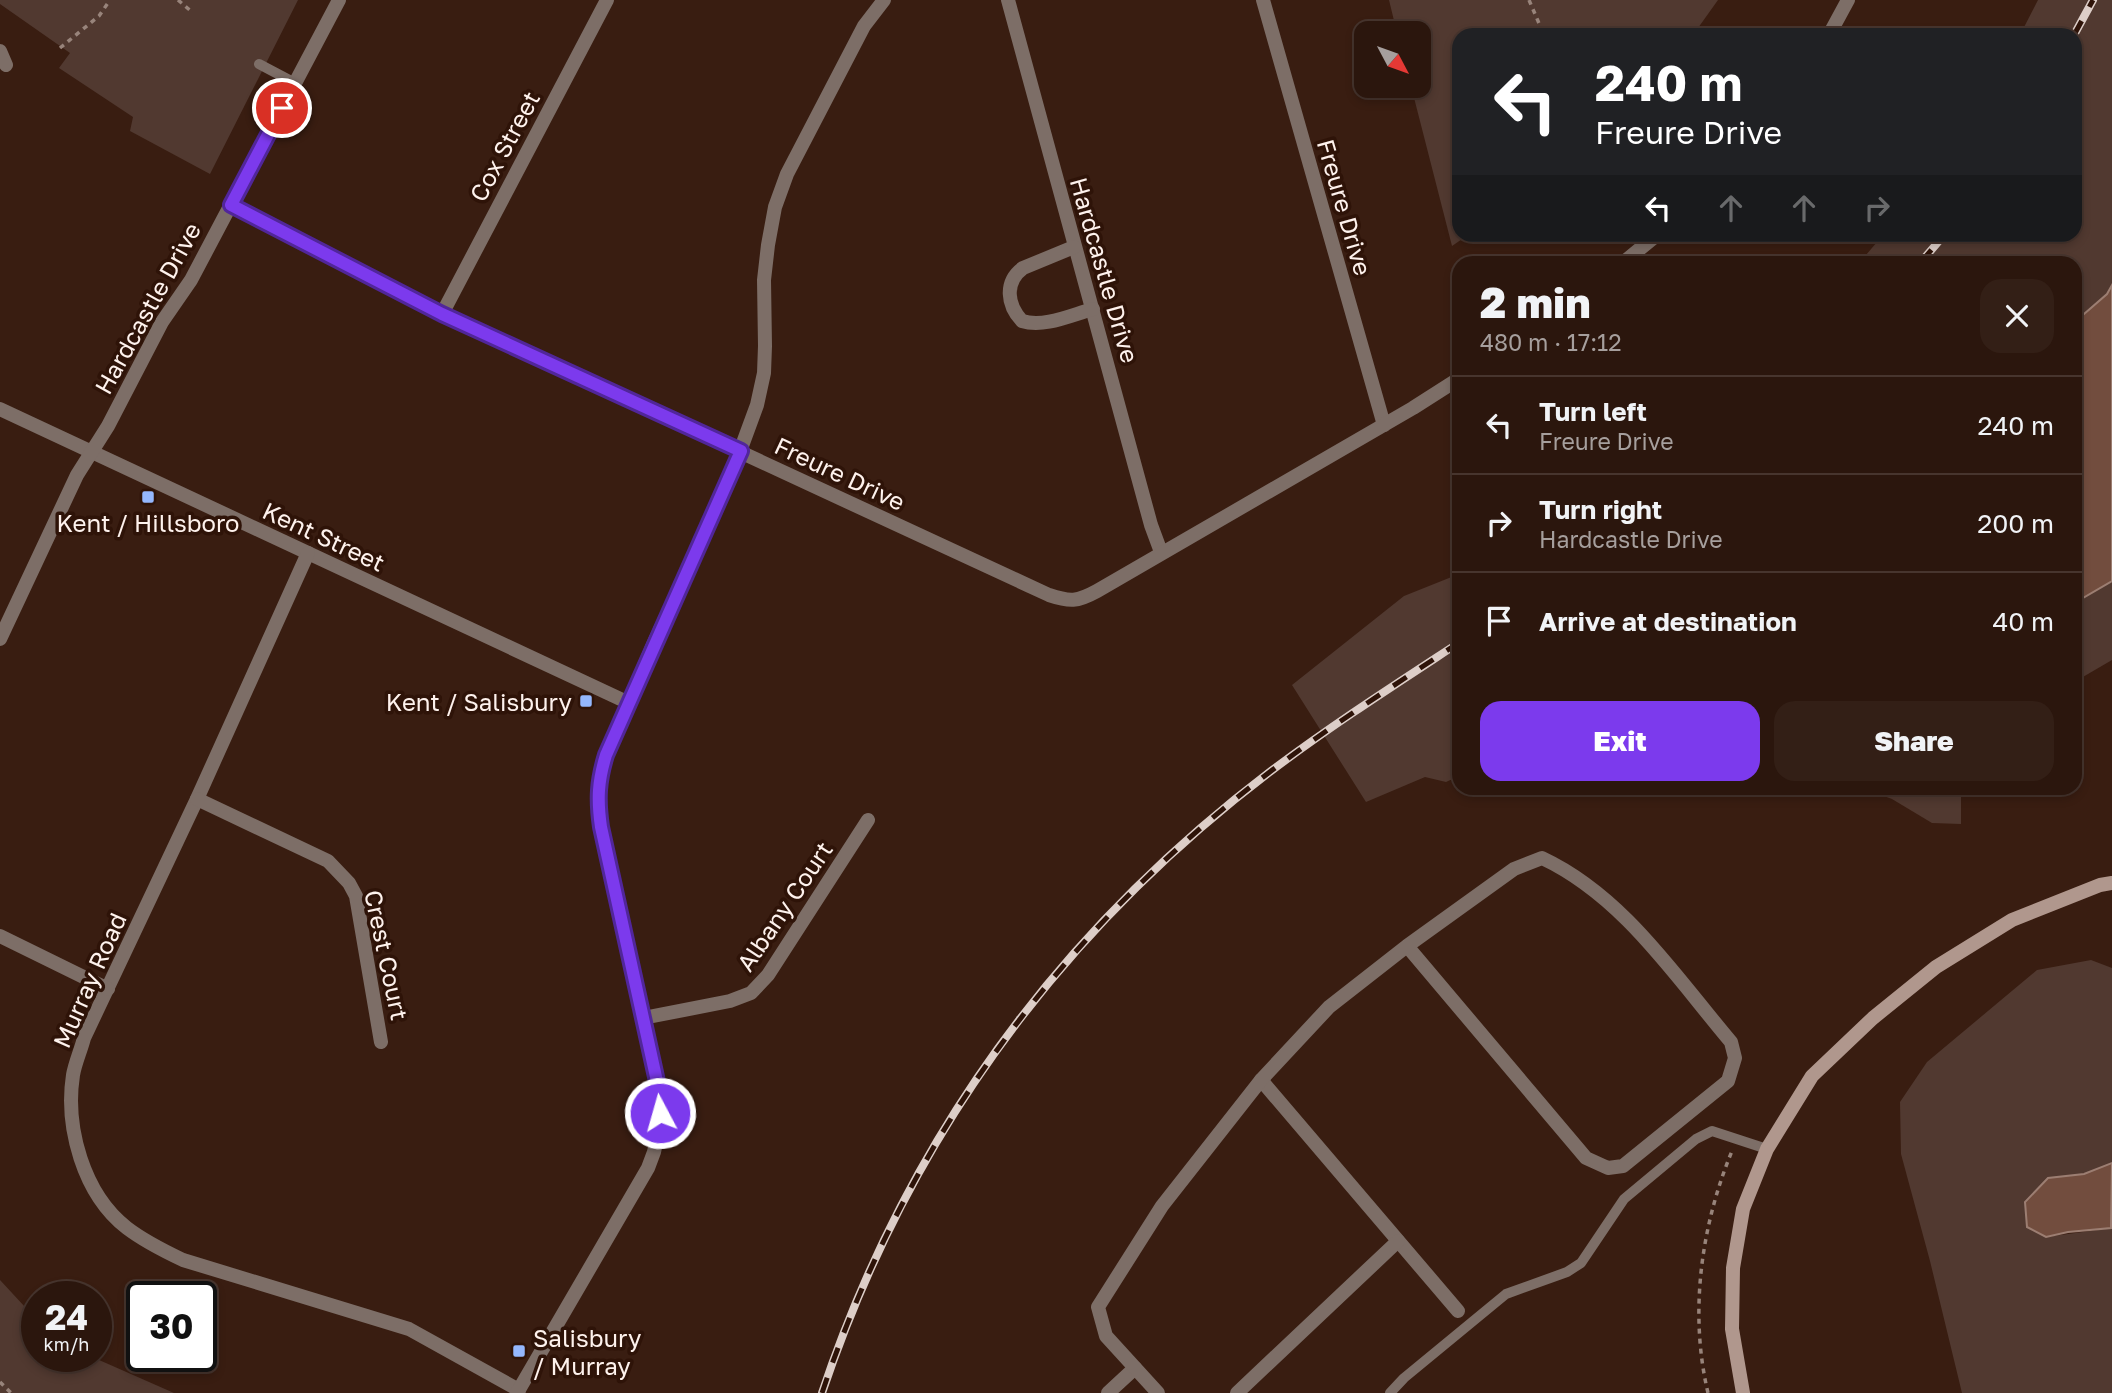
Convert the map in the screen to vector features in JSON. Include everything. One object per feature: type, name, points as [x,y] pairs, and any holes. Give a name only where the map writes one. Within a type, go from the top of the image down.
[{"type":"main road","points":[[1743,1393],[1732,1329],[1733,1268],[1743,1209],[1767,1149],[1812,1076],[1872,1018],[1936,967],[2012,920],[2100,885],[2112,883]]},
{"type":"street","name":"Hardcastle Drive","points":[[0,639],[77,475],[108,426],[162,322],[191,280],[339,0]]},
{"type":"street","name":"Cox Street","points":[[442,314],[607,0]]},
{"type":"street","points":[[518,1392],[636,1189],[654,1152],[659,1123],[659,1100],[597,803],[599,778],[606,755],[741,451],[758,405],[764,373],[764,281],[768,244],[775,207],[787,174],[864,26],[884,0]]},
{"type":"street","name":"Hardcastle Drive","points":[[1008,0],[1151,525],[1161,552]]},
{"type":"street","name":"Freure Drive","points":[[1263,0],[1384,425]]},
{"type":"street","points":[[1833,28],[1848,0]]},
{"type":"street","name":"Freure Drive","points":[[231,205],[442,314],[1062,599],[1081,600],[1452,383]]},
{"type":"street","points":[[1632,256],[1649,242]]},
{"type":"street","points":[[1074,247],[1016,273],[1010,287],[1011,306],[1021,321],[1030,324],[1093,309]]},
{"type":"street","name":"Kent Street","points":[[0,409],[629,703]]},
{"type":"street","name":"Murray Road","points":[[308,553],[85,1038],[73,1073],[73,1133],[80,1159],[106,1206],[125,1227],[155,1246],[183,1260],[409,1329],[518,1392]]},
{"type":"street","name":"Crest Court","points":[[197,799],[328,861],[349,883],[356,896],[381,1042]]},
{"type":"street","name":"Albany Court","points":[[643,1018],[730,1001],[751,993],[768,975],[868,820]]},
{"type":"street","points":[[1158,1393],[1106,1336],[1098,1307],[1162,1206],[1261,1080],[1329,1007],[1407,946],[1514,869],[1542,858],[1558,866],[1598,894],[1642,936],[1731,1042],[1735,1058],[1728,1081],[1623,1166],[1608,1168],[1586,1158],[1407,946]]},
{"type":"street","points":[[0,936],[108,989]]},
{"type":"street","points":[[1261,1080],[1458,1311]]},
{"type":"street","points":[[1237,1393],[1398,1241]]},
{"type":"street","points":[[1108,1393],[1135,1368]]},
{"type":"lane","points":[[259,64],[295,83]]},
{"type":"lane","points":[[1390,1393],[1404,1378],[1506,1294],[1567,1272],[1581,1263],[1624,1199],[1696,1139],[1712,1131],[1767,1149]]},
{"type":"path","points":[[60,48],[99,16],[110,0]]},
{"type":"path","points":[[178,0],[192,12]]},
{"type":"path","points":[[1529,0],[1541,28]]},
{"type":"path","points":[[1708,1393],[1700,1332],[1699,1297],[1703,1258],[1709,1220],[1723,1172],[1737,1139]]},
{"type":"path","points":[[0,1382],[11,1393]]},
{"type":"shaded area","points":[[0,0],[298,0],[210,174],[130,131],[133,117],[59,68],[70,53],[0,4]]},
{"type":"shaded area","points":[[1389,0],[1718,0],[1698,28],[1452,28],[1452,242],[1458,242],[1452,246],[1414,98],[1432,98],[1432,21],[1394,21]]},
{"type":"shaded area","points":[[2038,0],[2112,0],[2112,660],[2082,678],[2082,256],[1865,256],[1877,242],[2082,242],[2082,28],[2024,28]]},
{"type":"shaded area","points":[[2112,285],[2112,581],[2082,598],[2082,316],[2107,294]]},
{"type":"shaded area","points":[[1452,577],[1452,779],[1446,782],[1425,777],[1366,802],[1292,685],[1404,596]]},
{"type":"shaded area","points":[[1881,795],[1961,795],[1961,824],[1932,823]]},
{"type":"shaded area","points":[[2091,960],[2112,968],[2112,1163],[2084,1174],[2048,1178],[2046,1237],[2112,1228],[2112,1393],[1962,1393],[1901,1154],[1900,1102],[1927,1062],[2037,970]]},
{"type":"shaded area","points":[[2112,1163],[2111,1228],[2046,1237],[2027,1227],[2025,1202],[2048,1178],[2084,1174]]},
{"type":"shaded area","points":[[0,1280],[21,1303],[21,1372],[112,1372],[112,1366],[174,1393],[0,1393]]},
{"type":"railway","points":[[2078,28],[2093,0]]},
{"type":"railway","points":[[1926,256],[1938,242]]},
{"type":"railway","points":[[822,1393],[857,1300],[898,1212],[946,1127],[999,1048],[1058,972],[1123,901],[1194,834],[1294,754],[1452,647]]},
{"type":"place","name":"Kent / Hillsboro","points":[[148,497]]},
{"type":"place","name":"Kent / Salisbury","points":[[586,701]]},
{"type":"place","name":"Salisbury / Murray","points":[[519,1351]]},
{"type":"route","points":[[282,108],[231,205],[442,314],[741,451],[653,645],[606,755],[599,778],[597,803],[601,827],[658,1086],[660,1113]]}]
